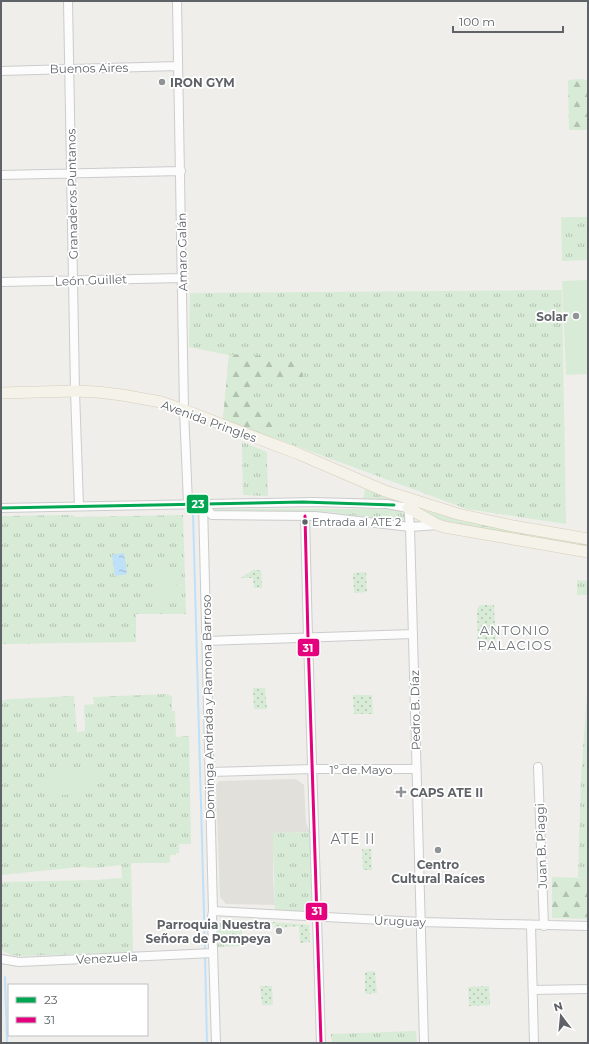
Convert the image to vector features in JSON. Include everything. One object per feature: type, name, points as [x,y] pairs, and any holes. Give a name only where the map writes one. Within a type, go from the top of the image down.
[{"type":"main road","name":"Avenida Pringles","points":[[1,393],[75,391],[140,398],[184,410],[299,454],[385,491],[408,503]]},
{"type":"main road","points":[[408,503],[438,525],[463,531],[588,552]]},
{"type":"main road","points":[[408,503],[458,514],[588,538]]},
{"type":"street","name":"Granaderos Puntanos","points":[[68,1],[75,391],[79,506]]},
{"type":"street","name":"Amaro Galán","points":[[177,1],[184,410],[188,503]]},
{"type":"street","name":"Buenos Aires","points":[[1,71],[178,66]]},
{"type":"street","points":[[1,176],[181,171]]},
{"type":"street","name":"León Guillet","points":[[1,282],[182,278]]},
{"type":"street","points":[[1,508],[188,503],[408,503]]},
{"type":"street","points":[[203,503],[212,514],[305,516],[410,527],[438,525]]},
{"type":"street","name":"Dominga Andrada y Ramona Barroso","points":[[203,503],[216,1043]]},
{"type":"street","name":"Pedro B. Díaz","points":[[408,503],[422,922],[424,1043]]},
{"type":"street","points":[[305,516],[321,1043]]},
{"type":"street","points":[[206,641],[413,634]]},
{"type":"street","name":"Juan B. Piaggi","points":[[538,767],[544,926]]},
{"type":"street","name":"1º de Mayo","points":[[210,772],[313,769],[416,769]]},
{"type":"street","name":"Uruguay","points":[[213,911],[422,922],[588,926]]},
{"type":"street","points":[[531,925],[534,1043]]},
{"type":"street","name":"Venezuela","points":[[1,958],[14,962],[213,953]]},
{"type":"street","points":[[533,990],[588,989]]},
{"type":"shaded area","points":[[296,779],[304,785],[306,823],[310,832],[274,833],[273,880],[275,905],[226,904],[220,897],[216,785],[219,781]]},
{"type":"green space","points":[[568,80],[588,80],[588,130],[569,130]]},
{"type":"green space","points":[[561,217],[588,217],[588,260],[562,261]]},
{"type":"green space","name":"Solar","points":[[588,280],[588,374],[566,375],[562,281]]},
{"type":"green space","points":[[562,290],[566,524],[467,509],[223,419],[229,355],[189,347],[190,293]]},
{"type":"green space","points":[[246,354],[295,362],[303,374],[303,378],[291,379],[276,377],[261,380],[249,395],[256,409],[275,426],[277,432],[271,437],[223,419],[229,355]]},
{"type":"green space","points":[[242,442],[267,452],[268,496],[243,495]]},
{"type":"green space","points":[[365,489],[398,501],[363,500]]},
{"type":"green space","points":[[415,507],[462,521],[588,543],[588,549],[452,526]]},
{"type":"green space","points":[[214,509],[395,509],[405,514],[406,520],[404,522],[328,512],[219,512]]},
{"type":"green space","points":[[72,515],[76,517],[183,515],[186,614],[136,614],[136,642],[1,644],[1,516]]},
{"type":"green space","points":[[175,569],[177,602],[156,603],[154,570]]},
{"type":"green space","points":[[253,570],[261,570],[262,588],[254,588],[253,578],[241,578]]},
{"type":"green space","points":[[366,572],[367,592],[354,593],[353,573]]},
{"type":"green space","points":[[577,580],[588,581],[587,595],[577,595]]},
{"type":"green space","points":[[480,605],[494,605],[496,650],[481,650],[478,647],[477,609]]},
{"type":"green space","points":[[588,681],[588,878],[578,877],[581,778]]},
{"type":"green space","points":[[253,688],[265,688],[267,709],[254,709]]},
{"type":"green space","points":[[167,694],[172,696],[172,711],[175,711],[176,737],[189,736],[191,844],[179,844],[179,853],[176,853],[176,855],[170,855],[170,863],[131,863],[133,952],[20,956],[11,955],[1,950],[1,882],[122,878],[121,865],[96,868],[81,867],[1,875],[1,701],[10,699],[74,696],[77,732],[85,731],[84,705],[94,704],[93,697]]},
{"type":"green space","points":[[353,695],[372,695],[373,714],[354,714]]},
{"type":"green space","points":[[94,769],[95,793],[46,796],[44,772]]},
{"type":"green space","points":[[310,832],[312,909],[309,912],[275,911],[273,833]]},
{"type":"green space","points":[[362,849],[371,849],[372,870],[363,870]]},
{"type":"green space","points":[[552,877],[588,878],[588,919],[552,918]]},
{"type":"green space","points":[[271,922],[309,925],[310,942],[300,943],[299,926],[275,928],[275,924],[271,925]]},
{"type":"green space","points":[[219,923],[242,924],[242,946],[217,947],[216,925]]},
{"type":"green space","points":[[375,971],[377,993],[365,994],[365,972]]},
{"type":"green space","points":[[260,986],[272,986],[273,1005],[262,1005]]},
{"type":"green space","points":[[489,986],[490,1005],[469,1006],[468,987]]},
{"type":"green space","points":[[416,1031],[417,1043],[332,1043],[331,1034]]},
{"type":"water","points":[[124,553],[127,574],[115,576],[112,555]]},
{"type":"waterway","points":[[193,514],[205,951]]},
{"type":"waterway","points":[[205,956],[207,1043]]},
{"type":"waterway","points":[[5,977],[7,1043]]},
{"type":"transit line","name":"23","points":[[1,508],[303,502],[394,505]]},
{"type":"transit line","name":"31","points":[[305,516],[321,1043]]},
{"type":"place","name":"IRON GYM","points":[[162,82]]},
{"type":"place","name":"Solar","points":[[576,316]]},
{"type":"place","name":"Entrada al ATE 2","points":[[305,522]]},
{"type":"place","name":"CAPS ATE II","points":[[401,792]]},
{"type":"place","name":"Centro Cultural Raíces","points":[[438,850]]},
{"type":"place","name":"Parroquia Nuestra Señora de Pompeya","points":[[279,931]]},
{"type":"district","name":"ANTONIO PALACIOS","points":[[515,638]]},
{"type":"district","name":"ATE II","points":[[353,839]]}]
